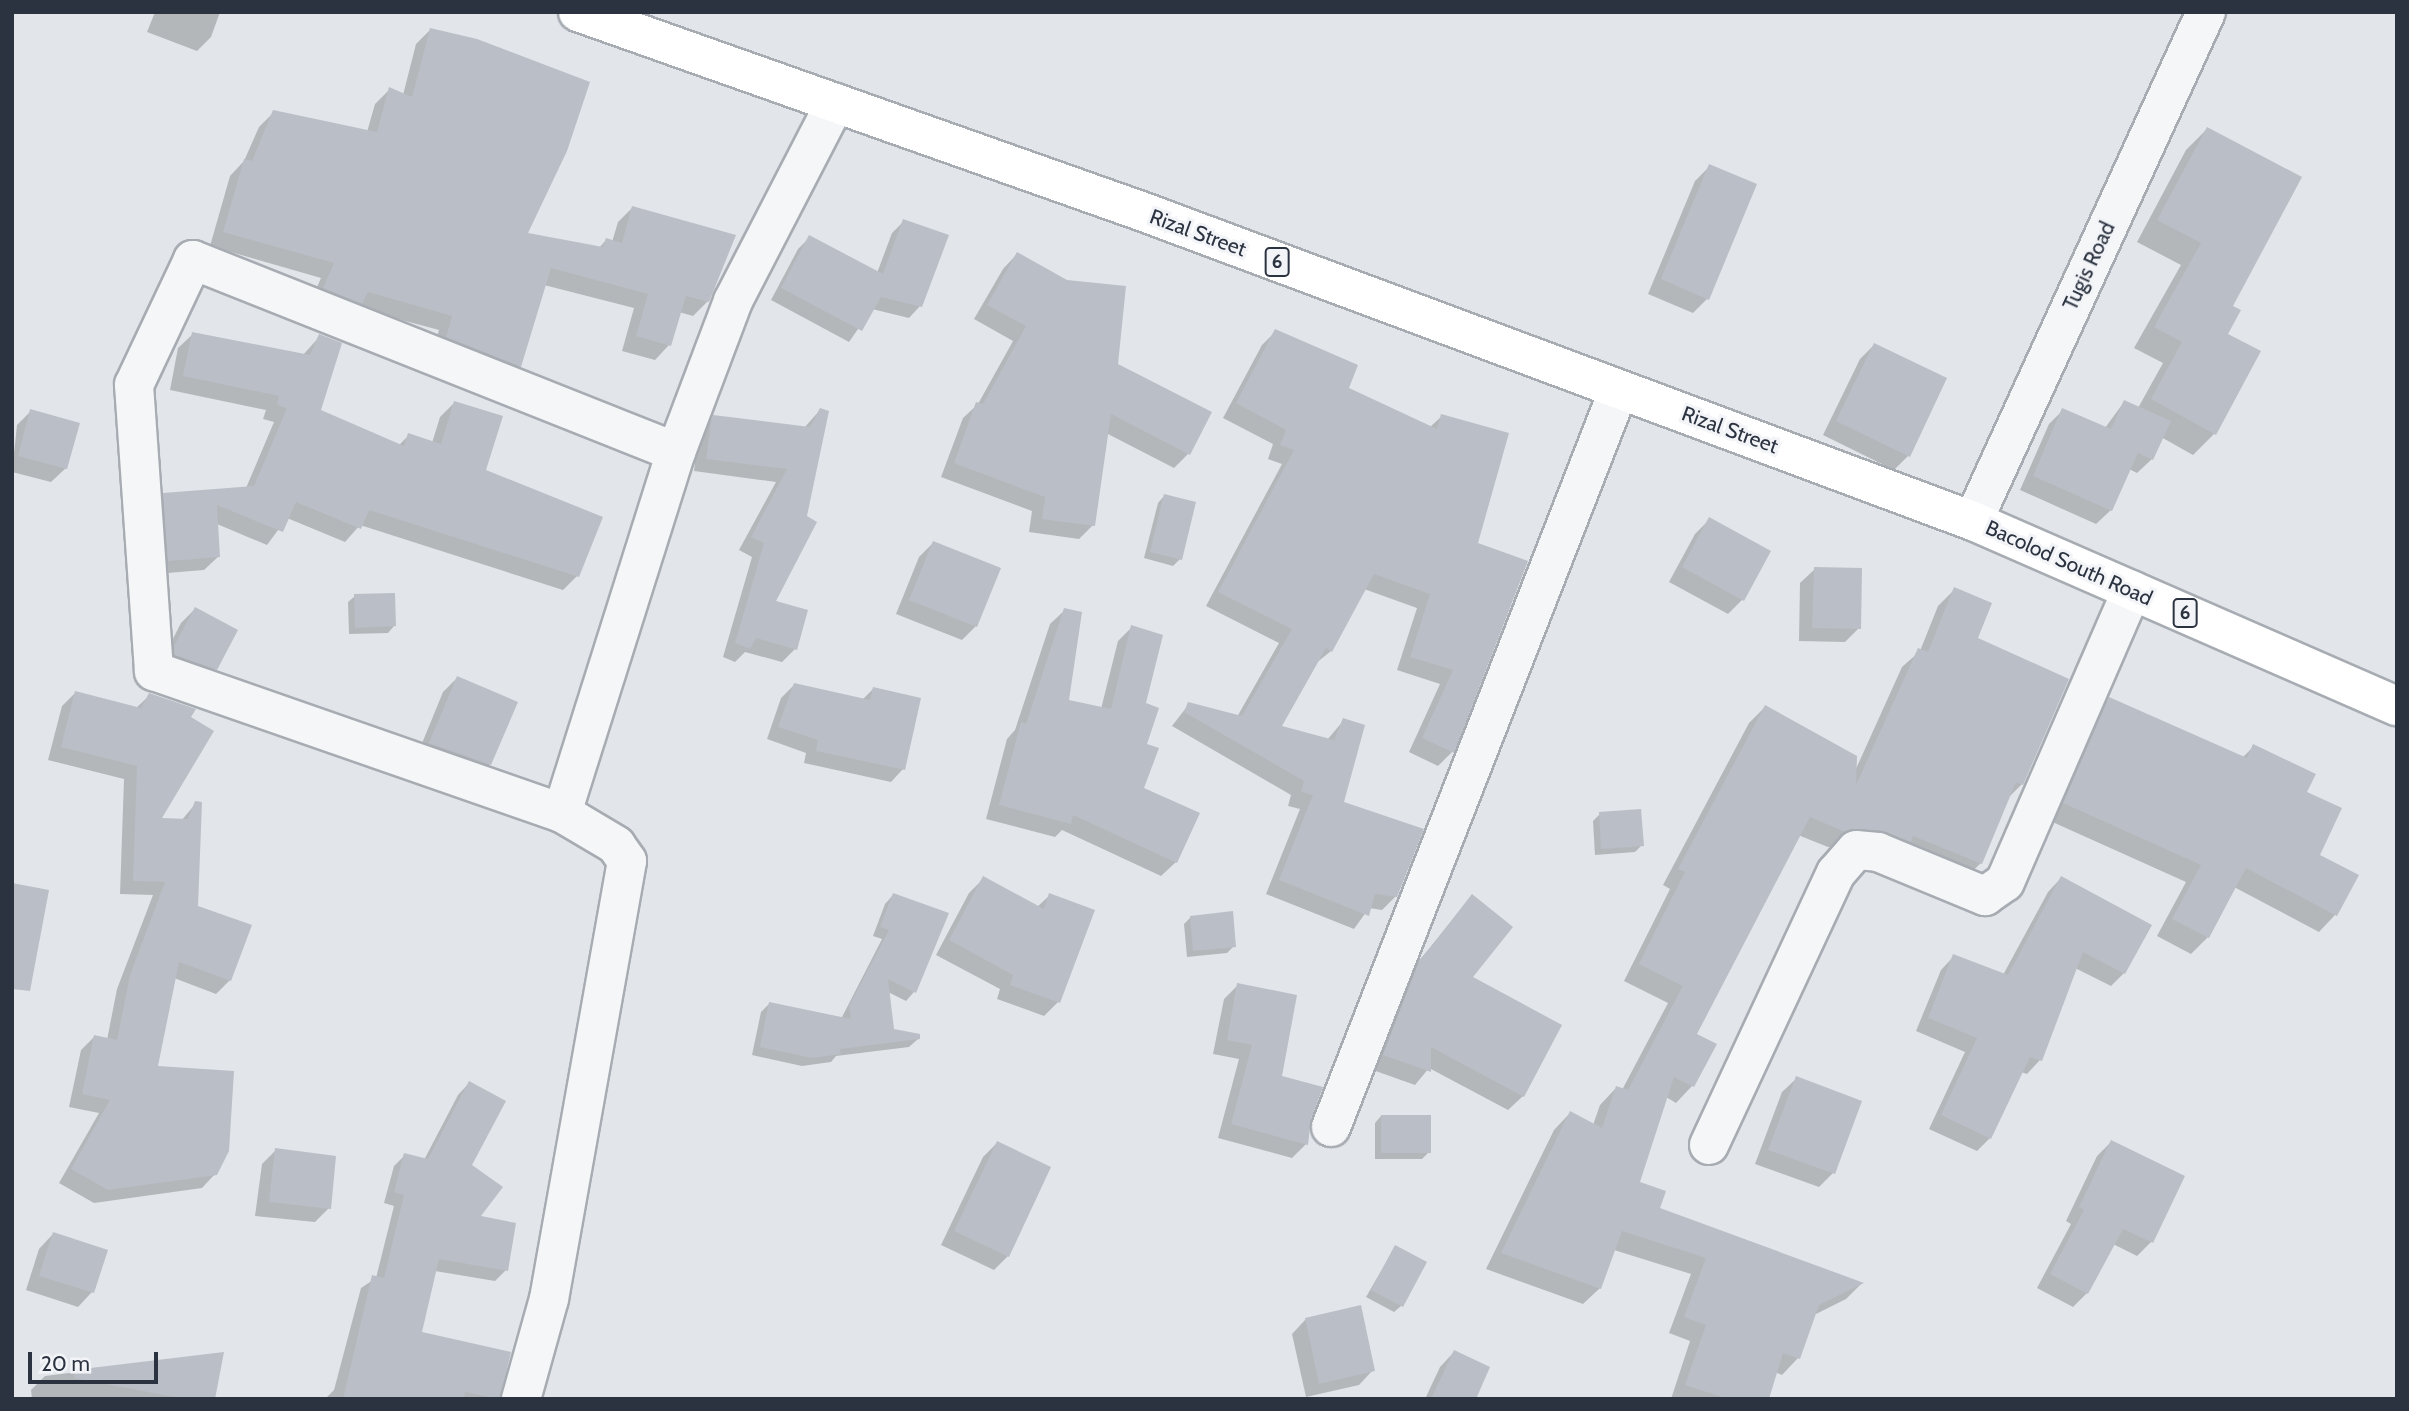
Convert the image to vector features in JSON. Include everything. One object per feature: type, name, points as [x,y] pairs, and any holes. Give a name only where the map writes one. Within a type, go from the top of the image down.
[{"type":"highway","name":"Rizal Street","points":[[578,12],[1619,389],[1973,521]]},
{"type":"highway","name":"Bacolod South Road","points":[[1973,521],[2397,706]]},
{"type":"street","name":"Tugis Road","points":[[1973,521],[2206,12]]},
{"type":"street","points":[[562,813],[676,453],[733,301],[835,103]]},
{"type":"street","points":[[521,1399],[549,1299],[626,861],[616,845],[562,813],[154,671],[134,385],[193,260],[676,453]]},
{"type":"street","points":[[1331,1127],[1619,389]]},
{"type":"street","points":[[1709,1145],[1836,873],[1856,850],[1878,852],[1985,896],[2006,882],[2132,590]]},
{"type":"building","points":[[430,28],[477,39],[590,82],[567,151],[528,233],[603,247],[606,238],[622,243],[632,206],[736,235],[709,302],[686,296],[671,346],[636,336],[648,294],[551,268],[521,367],[446,337],[452,316],[368,292],[362,304],[323,288],[334,263],[223,232],[244,159],[252,161],[273,110],[377,132],[389,87],[412,97]]},
{"type":"building","points":[[2207,127],[2302,177],[2233,306],[2241,310],[2228,334],[2261,351],[2216,435],[2151,399],[2182,342],[2154,327],[2201,243],[2157,220]]},
{"type":"building","points":[[1709,164],[1757,184],[1709,300],[1661,279]]},
{"type":"building","points":[[903,219],[949,235],[922,307],[881,297],[862,331],[781,288],[809,235],[883,274]]},
{"type":"building","points":[[1017,252],[1067,280],[1126,286],[1118,364],[1212,412],[1190,455],[1111,414],[1095,526],[1042,519],[1045,497],[954,463],[976,402],[983,404],[1026,326],[987,305]]},
{"type":"building","points":[[1275,329],[1358,365],[1349,388],[1437,429],[1441,414],[1509,433],[1478,543],[1528,561],[1454,753],[1422,738],[1453,670],[1410,657],[1430,594],[1374,574],[1332,652],[1326,648],[1282,726],[1334,740],[1343,718],[1365,725],[1344,802],[1424,829],[1397,897],[1375,894],[1369,916],[1279,880],[1313,795],[1301,792],[1304,781],[1184,712],[1188,702],[1242,716],[1292,629],[1218,592],[1294,450],[1280,445],[1286,430],[1236,403]]},
{"type":"building","points":[[192,332],[310,355],[319,334],[342,343],[321,410],[404,446],[408,433],[441,444],[454,401],[503,416],[486,470],[603,517],[579,577],[369,510],[361,529],[296,502],[283,532],[217,505],[220,557],[168,561],[163,493],[254,486],[287,408],[277,405],[279,396],[183,376]]},
{"type":"building","points":[[1874,343],[1947,378],[1910,457],[1836,421]]},
{"type":"building","points":[[2124,400],[2171,421],[2153,460],[2138,453],[2112,511],[2033,476],[2062,408],[2111,429]]},
{"type":"building","points":[[820,408],[829,411],[807,516],[817,522],[776,601],[808,610],[797,650],[756,638],[750,649],[735,643],[764,543],[751,537],[787,469],[706,459],[713,415],[810,427]]},
{"type":"building","points":[[30,409],[80,423],[67,469],[18,456]]},
{"type":"building","points":[[1164,494],[1196,502],[1182,560],[1150,552]]},
{"type":"building","points":[[1709,517],[1771,551],[1744,601],[1682,567]]},
{"type":"building","points":[[933,541],[1001,568],[977,627],[909,600]]},
{"type":"building","points":[[1814,567],[1862,568],[1861,629],[1812,628]]},
{"type":"building","points":[[1954,587],[1992,603],[1978,638],[2069,679],[2023,785],[2016,782],[1982,864],[1913,836],[1911,842],[1880,830],[1845,832],[1810,817],[1697,1034],[1717,1044],[1694,1087],[1674,1077],[1640,1182],[1666,1191],[1660,1208],[1864,1283],[1819,1305],[1800,1359],[1783,1353],[1769,1399],[1728,1399],[1685,1385],[1706,1325],[1684,1317],[1706,1258],[1622,1231],[1601,1289],[1501,1253],[1570,1111],[1602,1128],[1616,1086],[1628,1090],[1683,986],[1639,964],[1685,872],[1678,869],[1765,705],[1857,756],[1856,785],[1918,648],[1928,652]]},
{"type":"building","points":[[395,593],[396,626],[355,628],[354,594]]},
{"type":"building","points":[[195,607],[238,630],[217,670],[175,655],[174,646]]},
{"type":"building","points":[[1064,608],[1082,612],[1069,700],[1111,709],[1131,625],[1163,635],[1146,703],[1159,708],[1147,744],[1159,748],[1144,788],[1200,813],[1177,863],[1073,815],[1071,824],[999,805],[1021,722],[1026,724]]},
{"type":"building","points":[[457,676],[518,702],[491,765],[429,743]]},
{"type":"building","points":[[794,683],[870,700],[873,687],[921,698],[905,770],[816,751],[818,740],[778,727]]},
{"type":"building","points":[[75,691],[141,708],[149,693],[196,709],[191,717],[214,731],[162,818],[188,819],[195,801],[202,802],[198,906],[252,925],[231,981],[179,962],[158,1066],[234,1071],[229,1151],[217,1175],[108,1190],[71,1169],[110,1100],[82,1094],[94,1035],[117,1040],[130,975],[165,882],[133,881],[137,766],[61,747]]},
{"type":"building","points":[[2109,697],[2247,758],[2253,744],[2316,774],[2307,792],[2342,808],[2320,855],[2359,875],[2337,916],[2246,868],[2209,938],[2172,919],[2201,865],[2063,803]]},
{"type":"building","points":[[1641,809],[1644,846],[1601,849],[1599,812]]},
{"type":"building","points":[[983,876],[1044,909],[1049,893],[1095,910],[1060,1003],[1010,985],[1013,975],[949,940]]},
{"type":"building","points":[[2061,876],[2152,925],[2125,974],[2083,952],[2042,1061],[2030,1057],[1991,1139],[1941,1115],[1977,1038],[1928,1018],[1953,954],[2008,975]]},
{"type":"building","points":[[12,883],[49,890],[30,991],[12,989]]},
{"type":"building","points":[[893,893],[949,913],[916,993],[888,979],[894,1029],[920,1034],[920,1039],[840,1049],[841,1054],[812,1058],[760,1047],[769,1002],[851,1019],[849,1006],[889,930],[880,927]]},
{"type":"building","points":[[1472,894],[1513,927],[1473,977],[1562,1025],[1524,1097],[1431,1047],[1431,1072],[1383,1055],[1419,962]]},
{"type":"building","points":[[1233,911],[1236,947],[1193,951],[1190,916]]},
{"type":"building","points":[[1237,983],[1297,995],[1282,1076],[1323,1087],[1311,1119],[1308,1145],[1231,1124],[1252,1045],[1227,1040]]},
{"type":"building","points":[[1796,1076],[1862,1101],[1835,1174],[1768,1150]]},
{"type":"building","points":[[469,1081],[506,1101],[472,1165],[503,1187],[481,1216],[516,1223],[508,1271],[439,1259],[422,1332],[511,1352],[500,1399],[465,1392],[464,1399],[343,1399],[372,1275],[384,1278],[404,1195],[394,1192],[404,1153],[428,1159]]},
{"type":"building","points":[[1381,1115],[1431,1115],[1431,1153],[1381,1153]]},
{"type":"building","points":[[2111,1140],[2185,1176],[2153,1243],[2123,1229],[2088,1294],[2050,1274],[2084,1210],[2079,1207]]},
{"type":"building","points":[[997,1141],[1051,1167],[1009,1257],[954,1231]]},
{"type":"building","points":[[275,1148],[336,1156],[331,1209],[269,1202]]},
{"type":"building","points":[[53,1232],[108,1250],[94,1293],[39,1276]]},
{"type":"building","points":[[1395,1245],[1427,1262],[1403,1307],[1371,1290]]},
{"type":"building","points":[[1361,1305],[1375,1371],[1319,1384],[1305,1318]]},
{"type":"building","points":[[1454,1350],[1490,1367],[1476,1399],[1431,1399]]},
{"type":"building","points":[[224,1352],[215,1399],[185,1399],[74,1378],[74,1370]]}]
